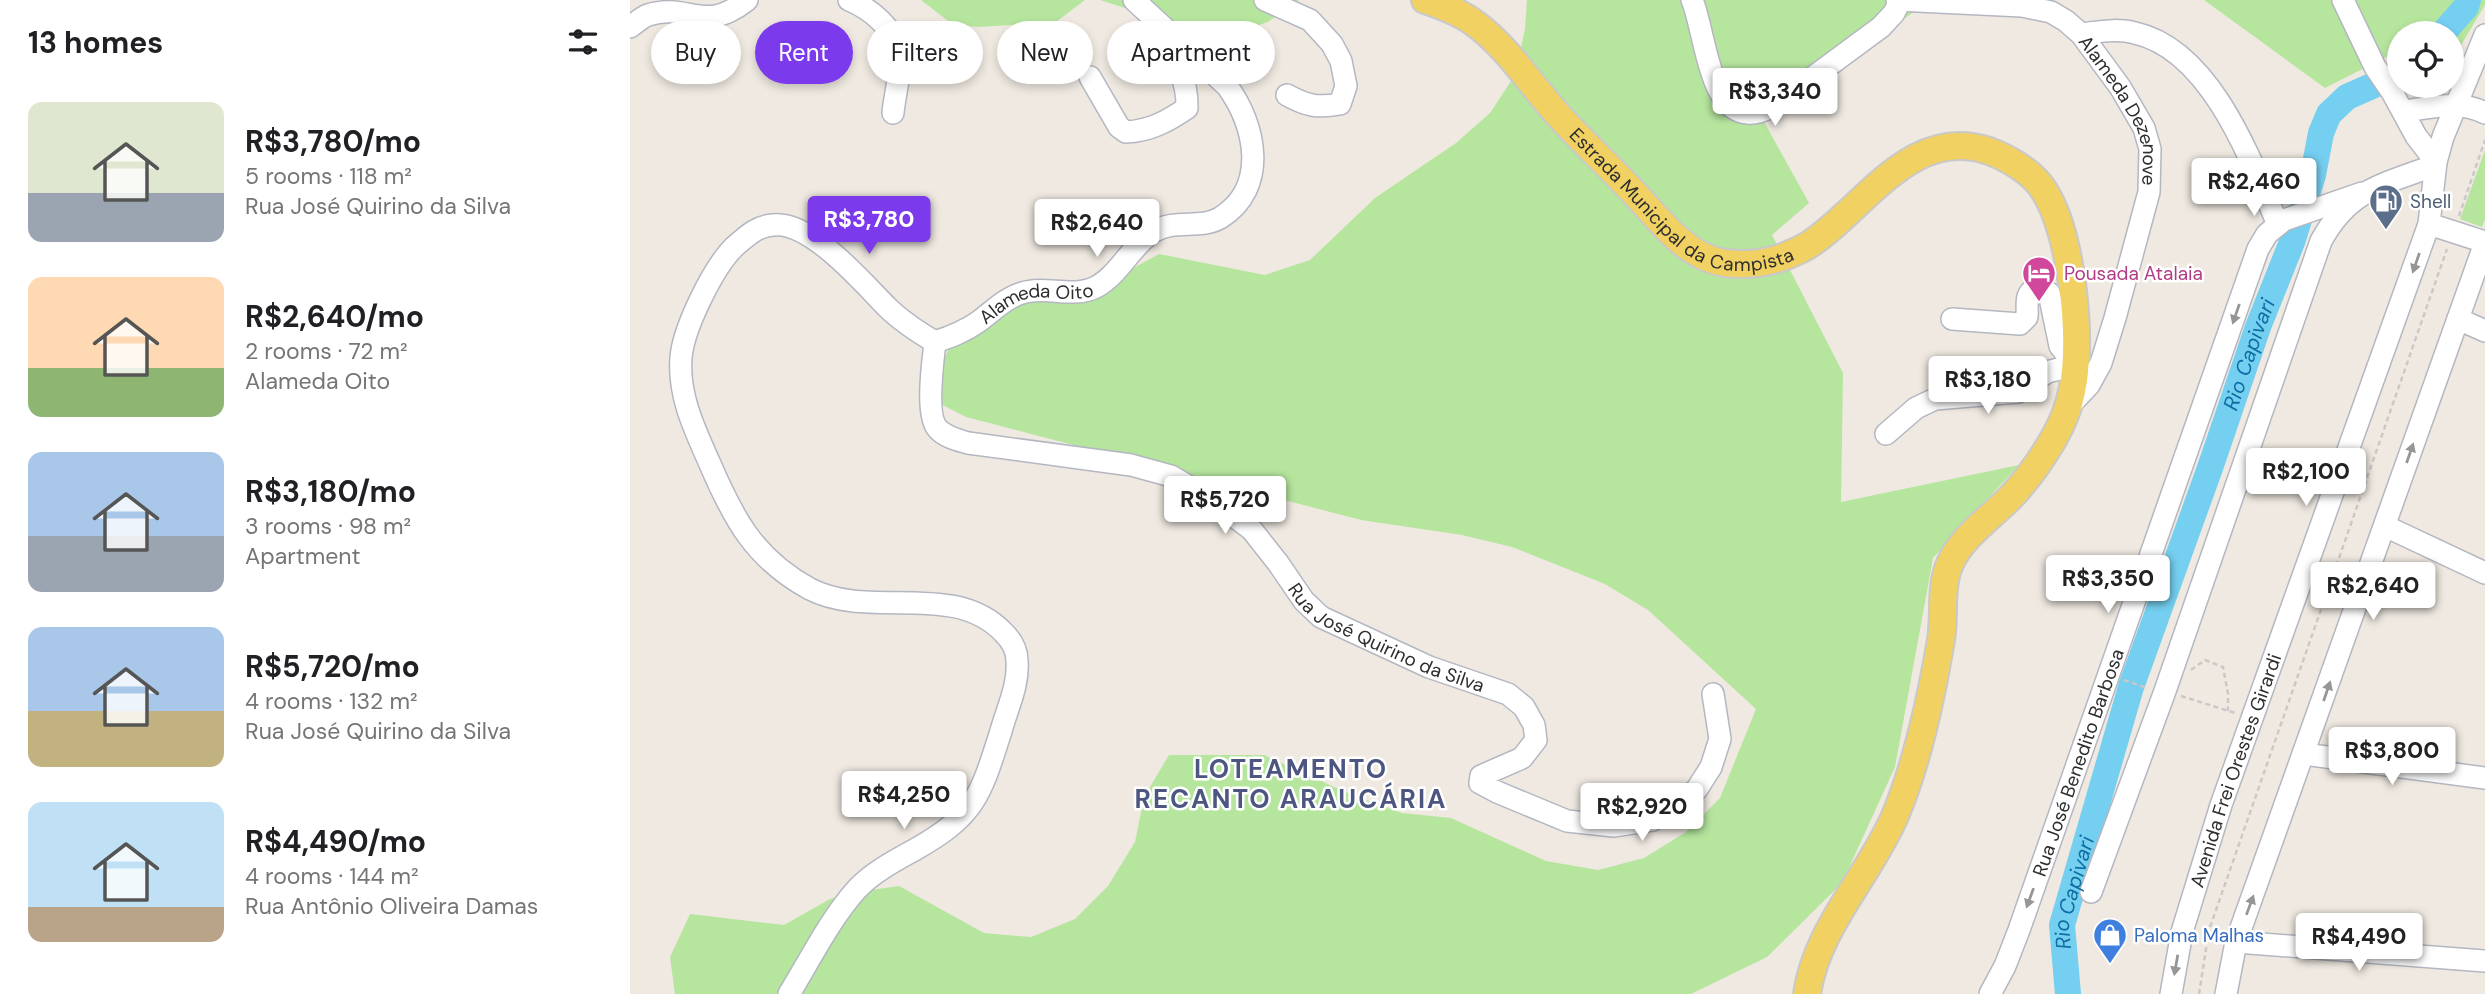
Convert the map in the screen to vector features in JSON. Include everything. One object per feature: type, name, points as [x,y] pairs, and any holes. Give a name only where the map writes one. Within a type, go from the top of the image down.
[{"type":"main road","name":"Estrada Municipal da Campista","points":[[1425,0],[1450,9],[1478,25],[1560,117],[1677,239],[1703,256],[1724,264],[1756,264],[1779,259],[1808,245],[1889,173],[1942,148],[1970,146],[1992,152],[2029,174],[2042,187],[2056,214],[2074,307],[2076,365],[2069,406],[2056,435],[2037,465],[2014,493],[1963,544],[1951,561],[1945,577],[1941,640],[1912,771],[1873,861],[1823,941],[1815,959],[1807,994]]},
{"type":"street","points":[[630,27],[646,16],[667,12],[706,18],[731,12],[747,0]]},
{"type":"street","points":[[849,0],[862,5],[887,26],[900,54],[893,113]]},
{"type":"street","points":[[1265,0],[1310,20],[1332,44],[1341,61],[1346,86],[1340,104],[1324,107],[1303,104],[1287,95]]},
{"type":"street","points":[[1692,0],[1699,16],[1714,83],[1726,102],[1736,111],[1748,114],[1774,106],[1881,27],[1894,13],[1899,1]]},
{"type":"street","points":[[2081,34],[2113,30],[2136,33],[2171,48],[2195,71],[2219,103],[2252,161],[2281,222],[2435,164],[2375,67],[2343,0]]},
{"type":"street","name":"Alameda Dezenove","points":[[1899,1],[2008,3],[2051,12],[2081,34],[2120,87],[2144,128],[2150,149],[2149,192],[2101,363],[2089,385],[2069,406]]},
{"type":"street","points":[[1093,82],[1119,127],[1126,132],[1139,132],[1165,123],[1187,108],[1187,94],[1178,63],[1137,3]]},
{"type":"street","name":"Alameda Oito","points":[[934,342],[958,334],[1008,299],[1024,292],[1074,293],[1096,287],[1151,233],[1178,223],[1202,224],[1220,218],[1237,202],[1248,183],[1255,158],[1250,128],[1238,100],[1227,86],[1137,3]]},
{"type":"street","name":"Avenida Frei Orestes Girardi","points":[[2171,994],[2182,932],[2221,805],[2429,224],[2435,164],[2443,136],[2485,35]]},
{"type":"street","points":[[2404,111],[2458,104],[2485,113]]},
{"type":"street","points":[[2091,892],[2159,690],[2321,241],[2331,222],[2362,193]]},
{"type":"street","name":"Rua José Benedito Barbosa","points":[[1990,994],[2005,966],[2019,930],[2258,249],[2267,234],[2281,222]]},
{"type":"street","points":[[789,994],[858,887],[890,863],[941,835],[964,816],[984,786],[1016,683],[1018,660],[1012,641],[993,621],[973,611],[940,605],[844,599],[814,590],[774,567],[747,537],[717,480],[689,416],[679,377],[682,345],[691,319],[727,255],[752,231],[775,224],[796,230],[825,246],[858,275],[895,314],[934,342]]},
{"type":"street","points":[[2226,994],[2236,942],[2485,242],[2429,224]]},
{"type":"street","points":[[1952,319],[2020,324],[2027,317],[2027,298],[2030,291],[2035,288],[2045,290],[2049,293],[2060,346],[2076,365]]},
{"type":"street","points":[[2458,319],[2485,331]]},
{"type":"street","name":"Rua José Quirino da Silva","points":[[934,342],[931,395],[933,422],[946,436],[968,443],[1131,465],[1171,477],[1216,502],[1252,530],[1304,601],[1321,617],[1429,667],[1508,694],[1524,707],[1534,725],[1536,740],[1522,758],[1481,776],[1480,783],[1497,792],[1567,821],[1614,826],[1653,820],[1679,805],[1697,789],[1711,767],[1720,739],[1713,694]]},
{"type":"street","points":[[1886,434],[1916,408],[1935,399],[2018,392],[2056,368],[2076,365]]},
{"type":"street","points":[[2385,526],[2485,573]]},
{"type":"street","points":[[2304,754],[2485,778]]},
{"type":"street","points":[[2236,942],[2485,961]]},
{"type":"path","points":[[2199,994],[2209,930],[2485,140]]},
{"type":"path","points":[[2190,671],[2205,660],[2224,667],[2228,710]]},
{"type":"path","points":[[2122,679],[2253,718]]},
{"type":"green space","points":[[921,0],[1085,0],[1057,21],[997,21],[997,26],[983,27],[983,21],[948,21]]},
{"type":"green space","points":[[1100,0],[1299,0],[1269,21],[1166,21]]},
{"type":"green space","points":[[1527,0],[1904,0],[1915,11],[1763,120],[1809,203],[1772,235],[1843,373],[1841,502],[2019,465],[1933,558],[1895,767],[1842,883],[1767,957],[1691,994],[675,994],[670,957],[690,914],[784,925],[830,899],[899,886],[984,933],[1031,937],[1075,919],[1108,886],[1135,842],[1144,797],[1169,755],[1264,755],[1352,795],[1402,813],[1451,818],[1546,861],[1598,870],[1644,858],[1686,832],[1720,798],[1756,709],[1648,610],[1605,584],[1512,547],[1462,535],[1361,520],[966,417],[937,402],[941,368],[948,350],[965,341],[1002,308],[1126,272],[1159,254],[1265,275],[1310,260],[1375,198],[1456,143],[1490,113],[1515,75],[1525,29]]},
{"type":"green space","points":[[2204,0],[2485,0],[2485,5],[2464,40],[2464,21],[2387,21],[2387,57],[2325,88]]},
{"type":"green space","points":[[2485,150],[2485,219],[2482,227],[2460,219]]},
{"type":"waterway","name":"Rio Capivari","points":[[2454,21],[2466,7],[2468,0]]},
{"type":"waterway","name":"Rio Capivari","points":[[2068,994],[2062,925],[2131,687],[2258,327],[2292,242],[2313,175],[2321,133],[2329,114],[2347,97],[2387,79]]},
{"type":"place","name":"Shell","points":[[2386,231]]},
{"type":"place","name":"Pousada Atalaia","points":[[2039,303]]},
{"type":"place","name":"Paloma Malhas","points":[[2110,965]]},
{"type":"district","name":"LOTEAMENTO RECANTO ARAUCÁRIA","points":[[1291,784]]}]
